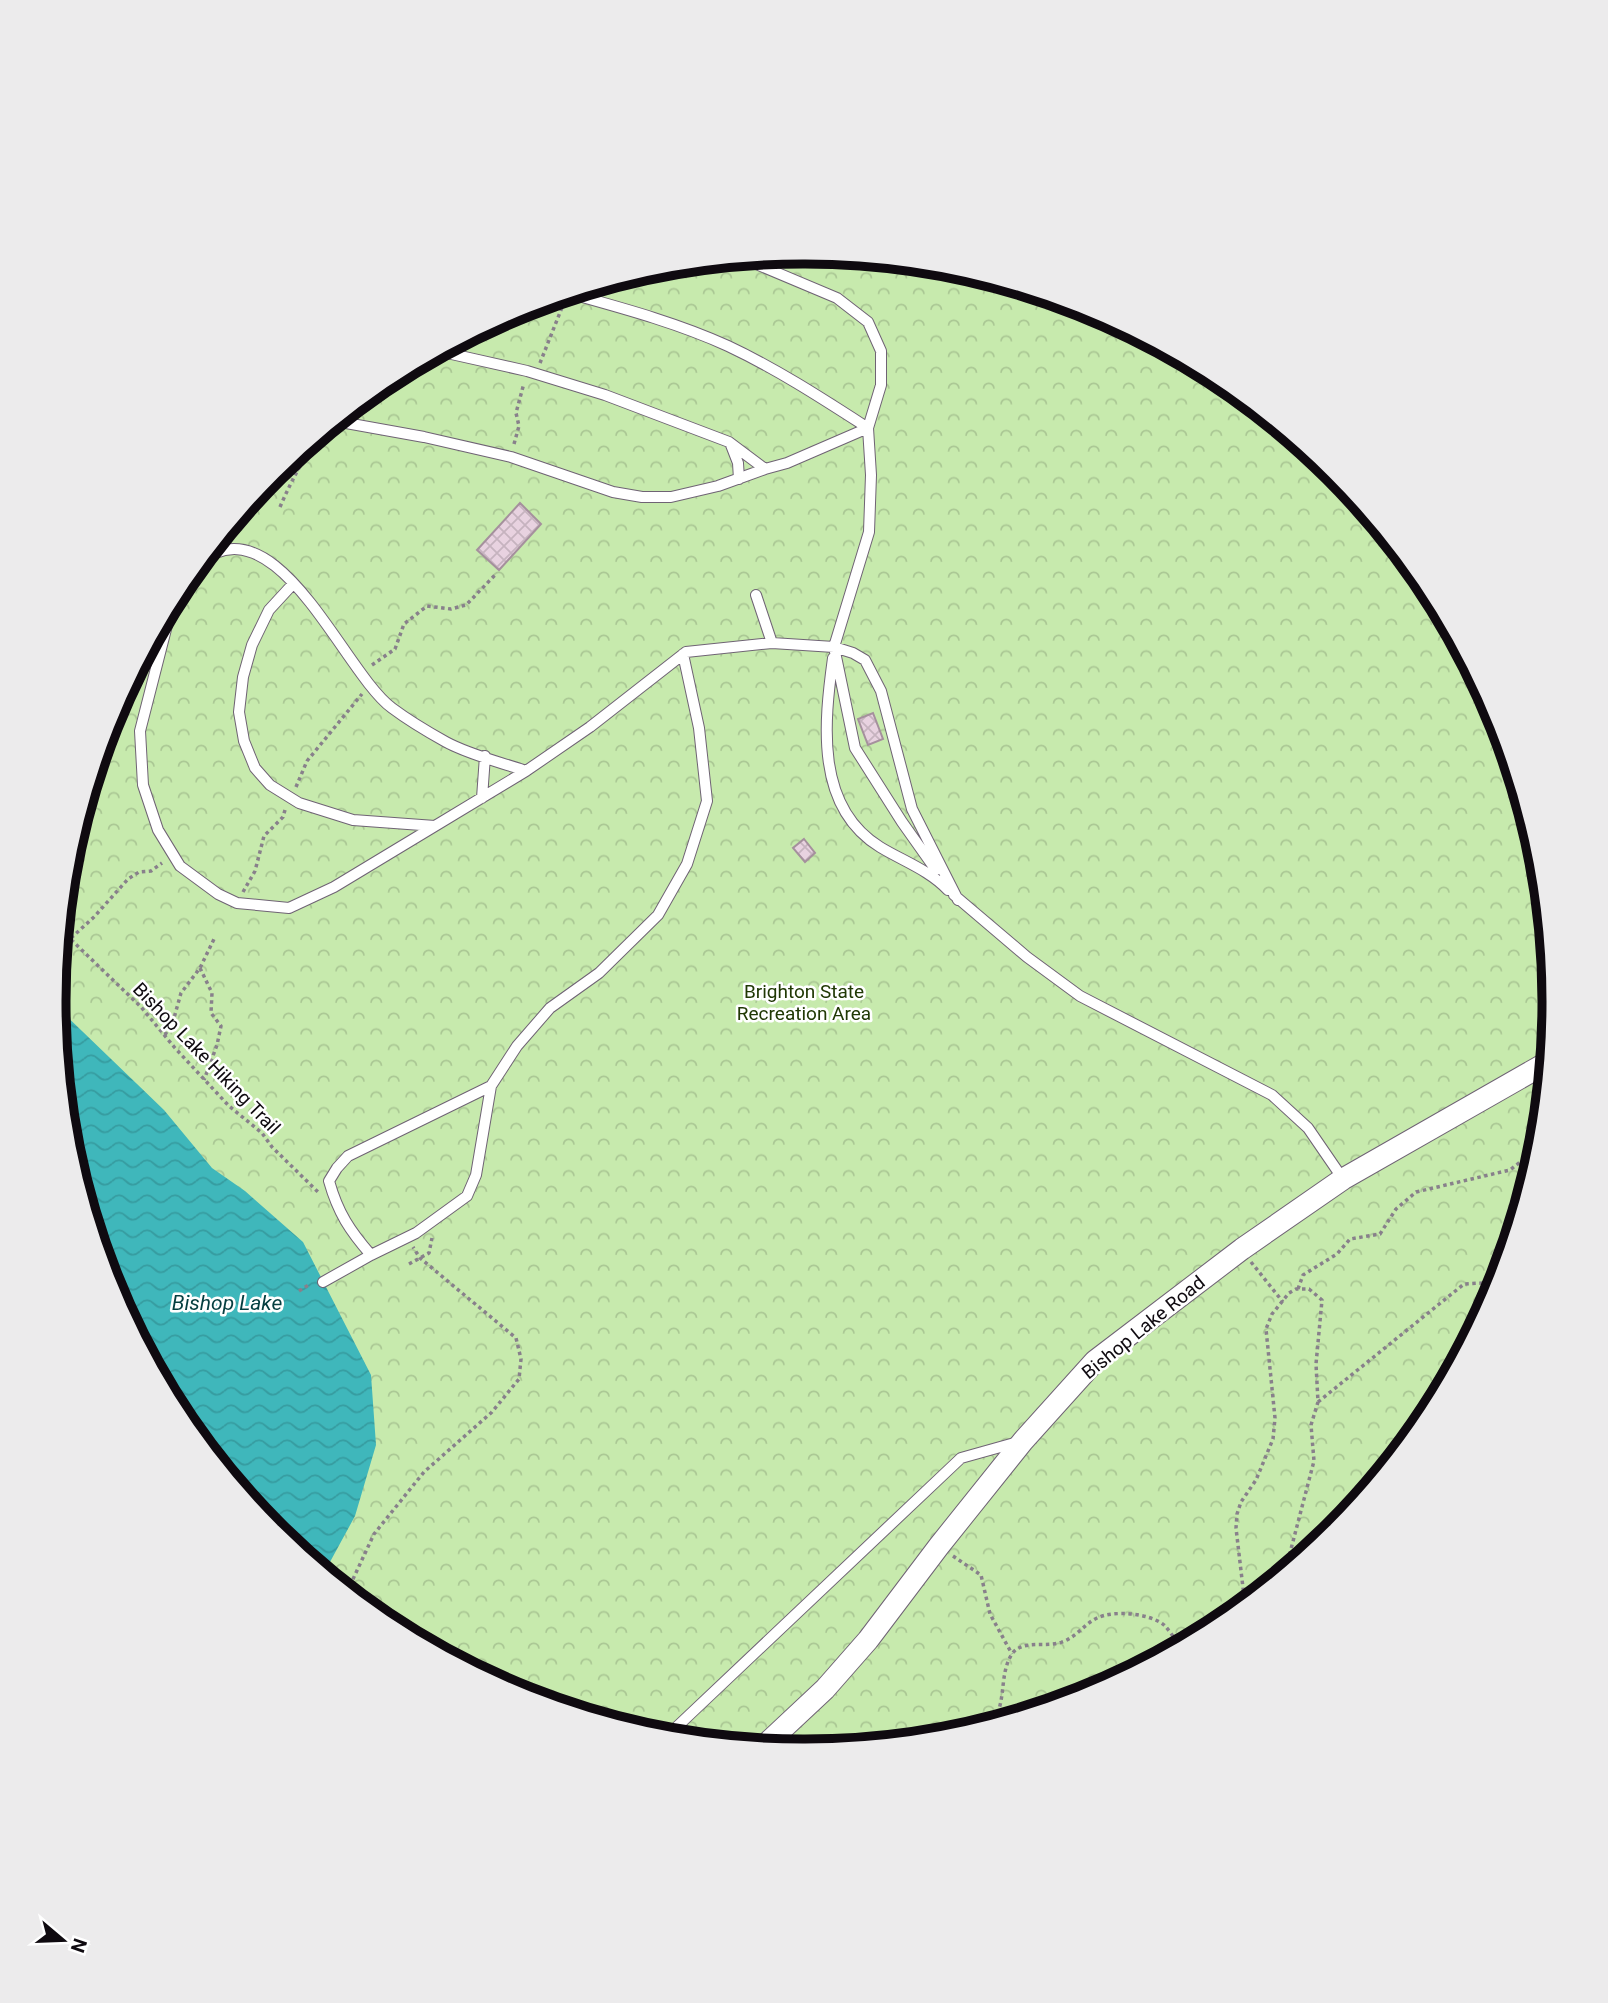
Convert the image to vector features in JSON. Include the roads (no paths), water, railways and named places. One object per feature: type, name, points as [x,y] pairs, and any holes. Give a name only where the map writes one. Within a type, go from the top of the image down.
[{"type":"street","name":"Bishop Lake Road","points":[[773,1738],[825,1689],[868,1640],[1023,1441],[1095,1361],[1242,1249],[1343,1179],[1538,1068]]},
{"type":"lane","points":[[761,266],[831,295],[868,322],[881,351],[881,385],[868,428],[871,475],[869,532],[834,648],[828,698],[827,748],[833,789],[853,823],[865,836],[925,870],[1027,957],[1080,996],[1272,1095],[1308,1128],[1343,1179]]},
{"type":"lane","points":[[584,298],[670,324],[728,346],[799,384],[868,428]]},
{"type":"lane","points":[[452,354],[531,372],[605,394],[730,442],[765,469]]},
{"type":"lane","points":[[346,424],[424,437],[511,457],[612,492],[642,497],[671,497],[718,486],[787,463],[868,428]]},
{"type":"lane","points":[[730,442],[738,463],[739,479]]},
{"type":"lane","points":[[221,550],[252,552],[281,569],[390,707],[448,743],[526,771]]},
{"type":"lane","points":[[292,584],[269,610],[251,646],[243,677],[239,712],[244,741],[255,768],[270,785],[291,799],[342,817],[435,826]]},
{"type":"lane","points":[[756,595],[772,643]]},
{"type":"lane","points":[[165,633],[140,731],[143,785],[158,830],[180,866],[218,894],[237,903],[289,908],[334,887],[526,771],[590,727],[683,654],[772,643],[834,648],[853,653],[865,660],[881,691],[912,809],[958,900]]},
{"type":"lane","points":[[834,648],[855,748],[902,822],[958,900]]},
{"type":"lane","points":[[323,1282],[407,1237],[467,1196],[476,1175],[491,1086],[517,1046],[550,1008],[599,973],[657,915],[687,864],[706,802],[699,728],[683,654]]},
{"type":"lane","points":[[482,798],[485,756]]},
{"type":"lane","points":[[371,1255],[349,1230],[335,1203],[329,1181],[337,1168],[348,1156],[491,1086]]},
{"type":"lane","points":[[676,1728],[961,1458],[1023,1441]]},
{"type":"water","name":"Bishop Lake","points":[[67,1016],[164,1110],[212,1168],[245,1191],[303,1242],[371,1375],[376,1445],[355,1516],[328,1565],[250,1488],[219,1450],[165,1370],[123,1284],[92,1192],[73,1098]]},
{"type":"park label","name":"Brighton State Recreation Area","points":[[804,1002]]}]
